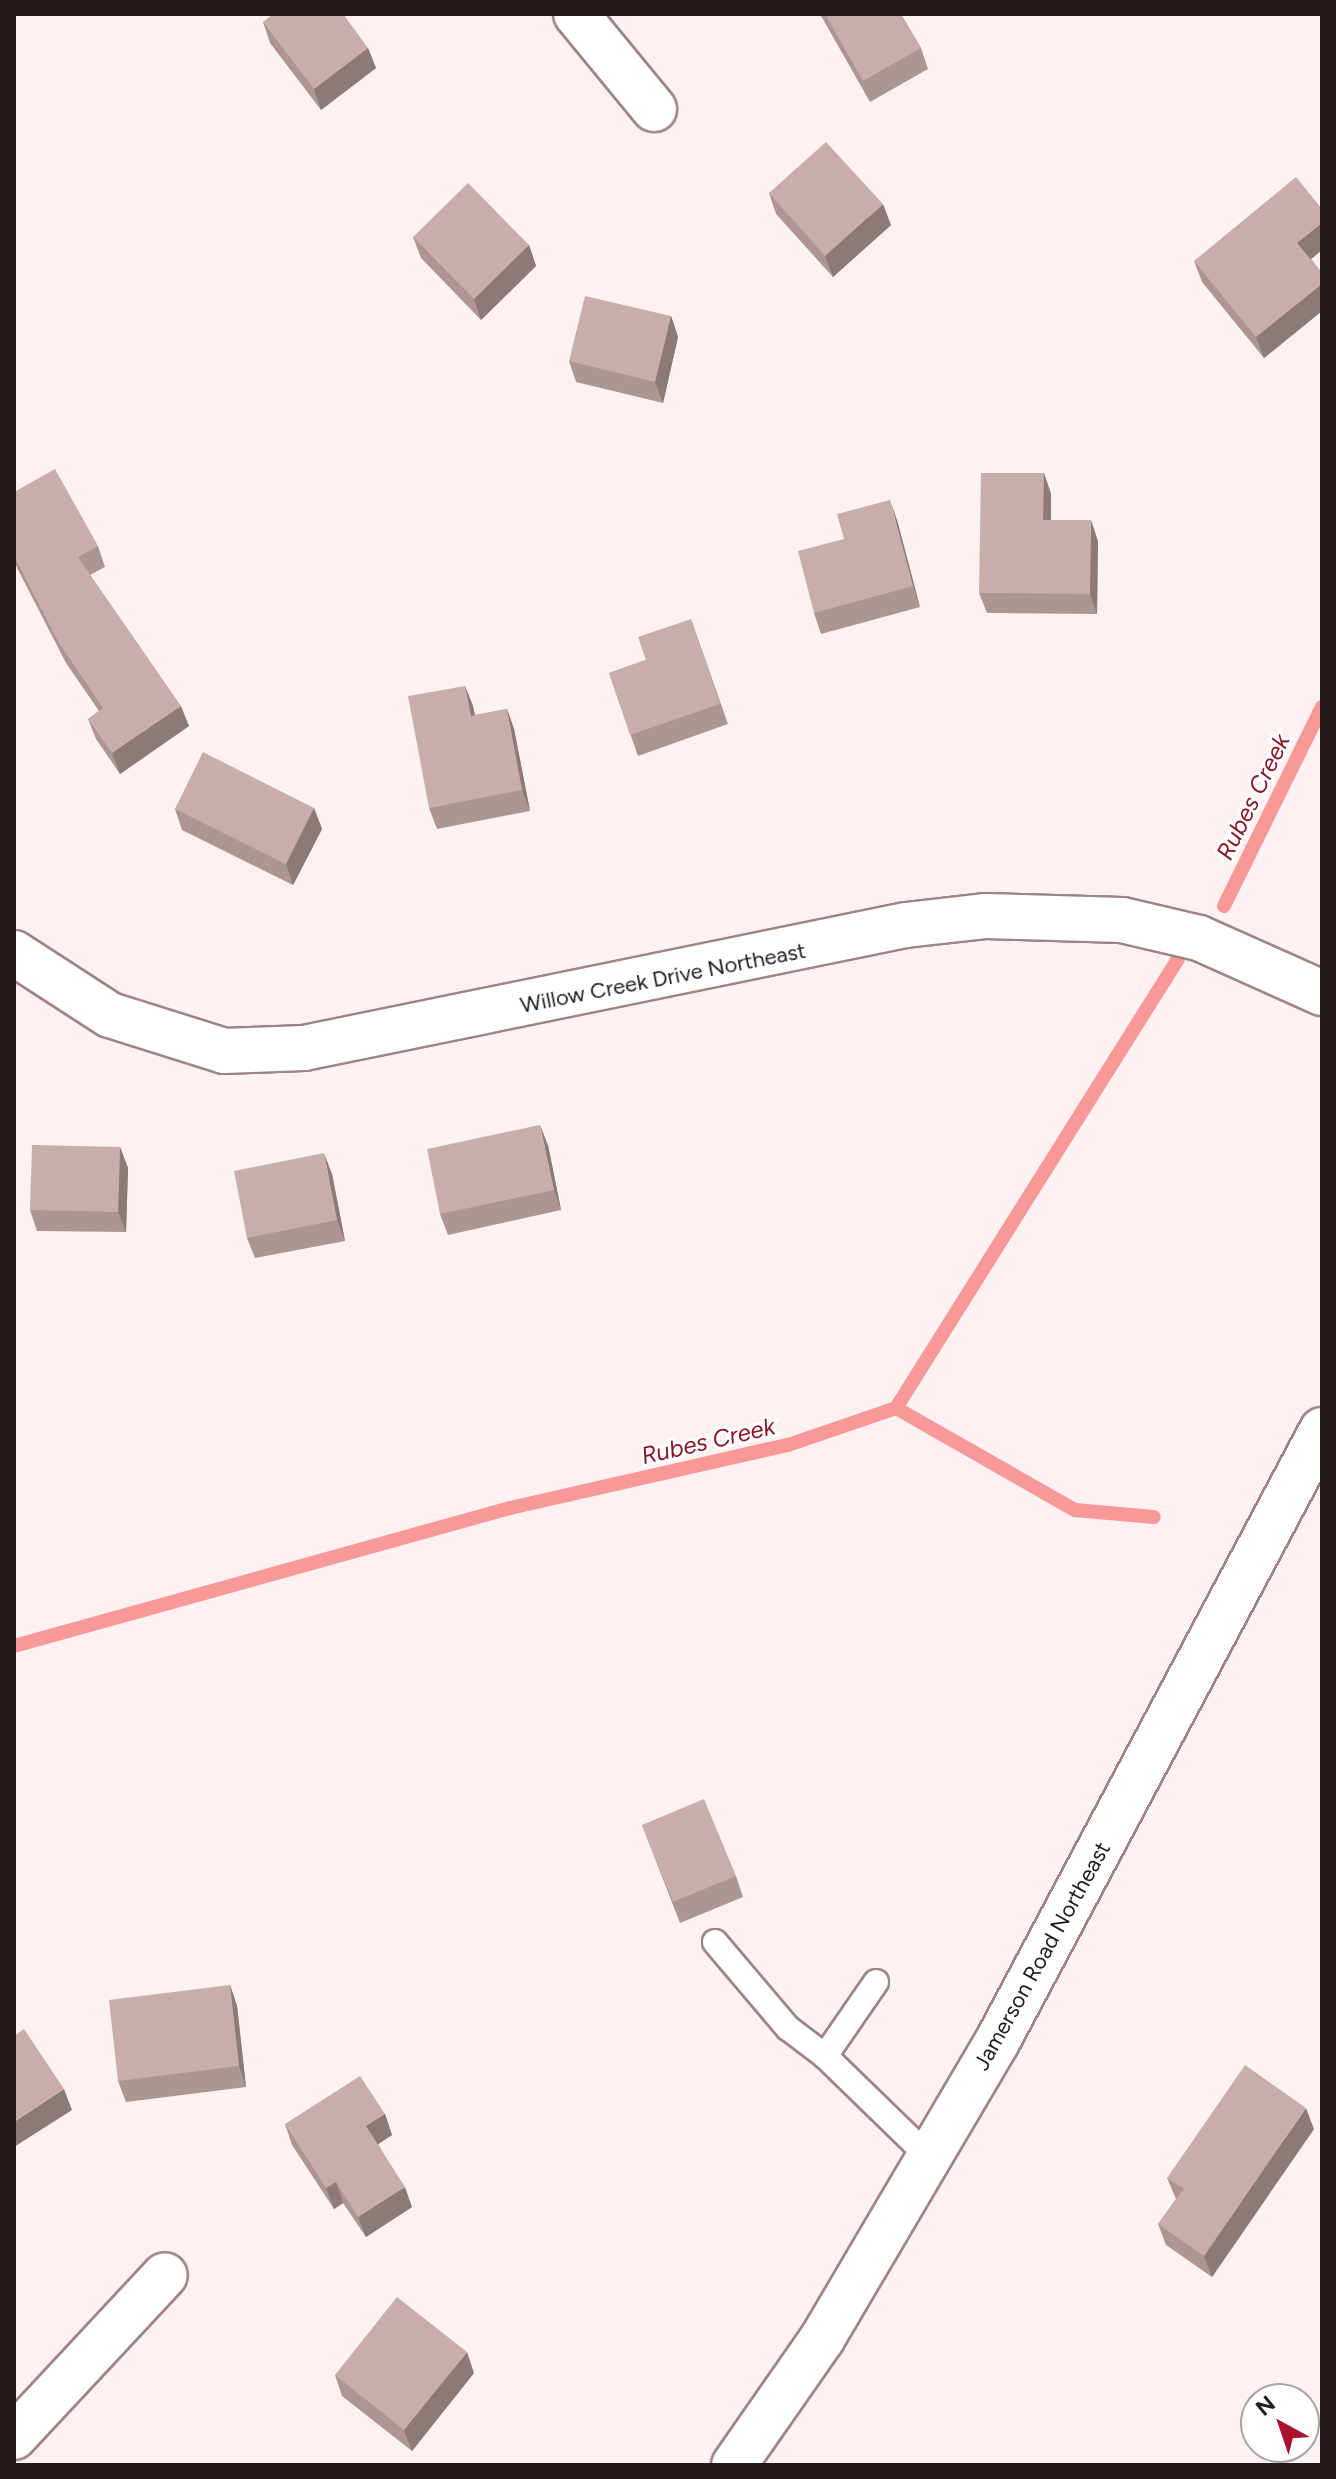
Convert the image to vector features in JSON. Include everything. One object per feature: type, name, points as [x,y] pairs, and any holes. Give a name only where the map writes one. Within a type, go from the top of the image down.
[{"type":"street","points":[[576,14],[654,109]]},
{"type":"street","name":"Willow Creek Drive Northeast","points":[[14,953],[110,1015],[224,1051],[319,1045],[906,925],[986,916],[1122,920],[1199,938],[1322,993]]},
{"type":"street","name":"Jamerson Road Northeast","points":[[734,2465],[822,2339],[930,2158],[1322,1430]]},
{"type":"street","points":[[14,2437],[165,2275]]},
{"type":"lane","points":[[715,1942],[788,2028],[825,2056],[930,2158]]},
{"type":"lane","points":[[825,2056],[876,1982]]},
{"type":"building","points":[[273,14],[343,14],[368,48],[314,89],[263,22]]},
{"type":"building","points":[[825,14],[901,14],[921,48],[863,81]]},
{"type":"building","points":[[826,142],[883,204],[825,256],[769,193]]},
{"type":"building","points":[[1296,177],[1322,209],[1322,223],[1297,243],[1322,273],[1322,284],[1256,337],[1194,261]]},
{"type":"building","points":[[468,183],[529,245],[474,299],[413,237]]},
{"type":"building","points":[[585,296],[671,316],[655,382],[569,361]]},
{"type":"building","points":[[55,469],[98,546],[78,557],[181,706],[112,753],[88,719],[103,708],[59,643],[14,556],[14,492]]},
{"type":"building","points":[[981,473],[1044,473],[1043,520],[1091,520],[1090,594],[979,593]]},
{"type":"building","points":[[890,500],[913,586],[814,613],[798,551],[844,539],[837,514]]},
{"type":"building","points":[[691,619],[720,704],[630,735],[609,673],[646,660],[638,637]]},
{"type":"building","points":[[465,686],[471,716],[507,709],[522,790],[429,808],[408,696]]},
{"type":"building","points":[[203,752],[314,808],[286,864],[175,809]]},
{"type":"building","points":[[540,1125],[554,1190],[440,1214],[427,1149]]},
{"type":"building","points":[[32,1145],[120,1147],[118,1212],[30,1210]]},
{"type":"building","points":[[324,1153],[337,1220],[247,1238],[234,1171]]},
{"type":"building","points":[[704,1799],[736,1876],[673,1902],[642,1825]]},
{"type":"building","points":[[230,1985],[239,2066],[118,2081],[109,2000]]},
{"type":"building","points":[[24,2029],[64,2089],[14,2122],[14,2036]]},
{"type":"building","points":[[1245,2065],[1306,2108],[1204,2256],[1158,2224],[1184,2189],[1167,2178]]},
{"type":"building","points":[[360,2076],[385,2114],[366,2126],[405,2187],[358,2217],[336,2182],[326,2188],[285,2124]]},
{"type":"building","points":[[397,2297],[467,2352],[404,2430],[335,2375]]},
{"type":"waterway","name":"Rubes Creek","points":[[1224,906],[1322,707]]},
{"type":"waterway","name":"Rubes Creek","points":[[14,1646],[510,1508],[788,1445],[896,1408],[1178,959]]},
{"type":"waterway","points":[[896,1408],[1075,1510],[1154,1517]]}]
